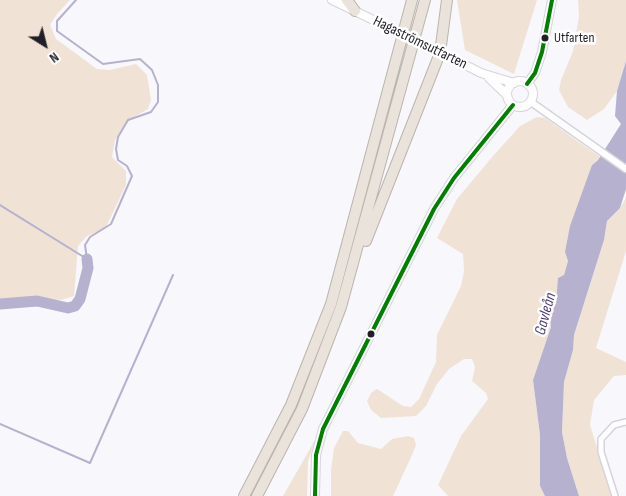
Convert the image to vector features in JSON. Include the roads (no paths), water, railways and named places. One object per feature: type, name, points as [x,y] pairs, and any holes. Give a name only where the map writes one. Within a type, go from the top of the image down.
[{"type":"highway","points":[[347,0],[355,12]]},
{"type":"highway","points":[[398,54],[407,0]]},
{"type":"highway","points":[[244,496],[291,405],[331,304],[412,0]]},
{"type":"highway","points":[[264,496],[327,348],[353,270],[425,0]]},
{"type":"highway","points":[[353,270],[375,222],[440,53],[447,0]]},
{"type":"highway","points":[[257,496],[285,444]]},
{"type":"main road","name":"Hagaströmsutfarten","points":[[332,0],[481,72],[514,83],[527,84]]},
{"type":"main road","points":[[316,496],[316,455],[324,429],[434,209],[454,178],[512,105],[520,107],[531,102],[532,90],[527,84],[535,73],[542,52],[552,0]]},
{"type":"main road","name":"Hagaströmsutfarten","points":[[481,72],[507,95],[512,105]]},
{"type":"main road","points":[[507,95],[509,88],[514,83]]},
{"type":"street","points":[[531,102],[626,169]]},
{"type":"street","points":[[615,496],[601,452],[601,439],[614,425],[626,422]]},
{"type":"waterway","points":[[76,0],[57,21],[57,31],[103,64],[140,59],[152,70],[158,85],[158,102],[151,112],[128,120],[118,137],[116,149],[118,160],[127,166],[132,176],[111,224],[90,237],[85,245],[87,259]]},
{"type":"waterway","points":[[0,205],[87,259]]},
{"type":"waterway","points":[[0,304],[37,301],[68,308],[75,306],[80,299],[88,268],[87,259]]},
{"type":"waterway","points":[[0,424],[90,463],[173,275]]},
{"type":"place","name":"Utfarten","points":[[545,38]]},
{"type":"water label","name":"Gavleån","points":[[546,314]]}]
